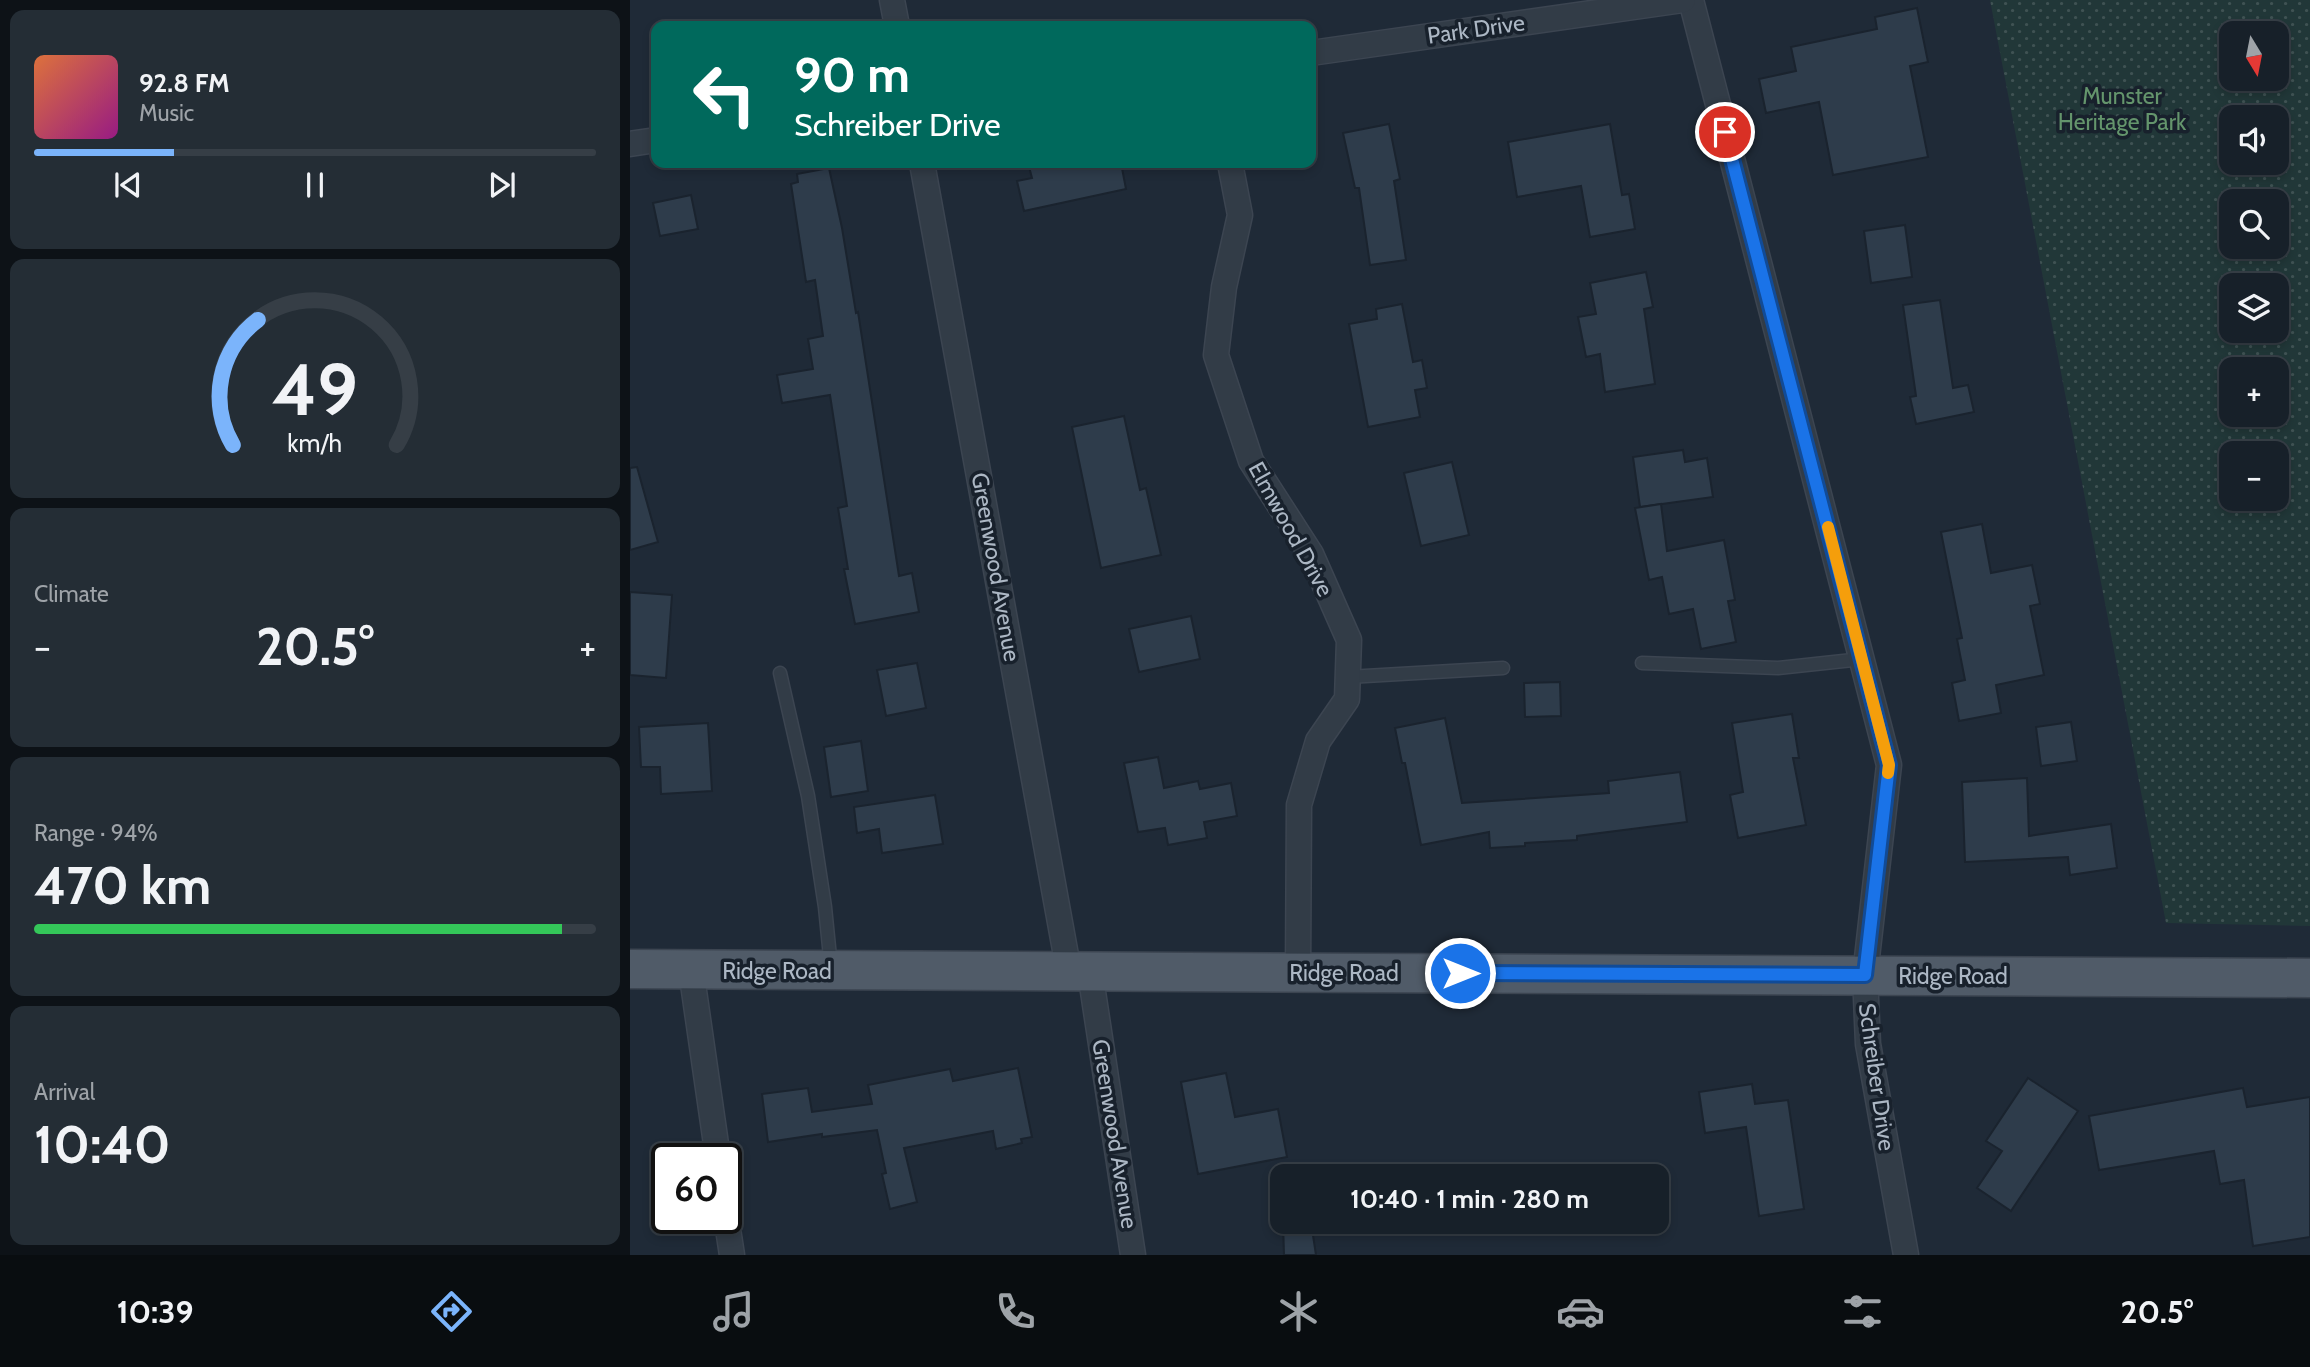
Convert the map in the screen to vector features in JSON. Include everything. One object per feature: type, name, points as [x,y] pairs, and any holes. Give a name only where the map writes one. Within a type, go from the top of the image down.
[{"type":"main road","name":"Ridge Road","points":[[630,969],[2310,978]]},
{"type":"street","points":[[892,0],[896,21]]},
{"type":"street","name":"Park Drive","points":[[1316,52],[1684,0]]},
{"type":"street","name":"Schreiber Drive","points":[[1691,0],[1889,765],[1865,975],[1868,1044],[1906,1255]]},
{"type":"street","points":[[630,144],[651,141]]},
{"type":"street","name":"Greenwood Avenue","points":[[923,168],[1133,1255]]},
{"type":"street","name":"Elmwood Drive","points":[[1231,168],[1240,215],[1224,287],[1216,355],[1251,461],[1311,554],[1349,639],[1347,699],[1318,741],[1299,805],[1298,972]]},
{"type":"street","points":[[691,970],[716,1143]]},
{"type":"street","points":[[729,1234],[732,1255]]},
{"type":"lane","points":[[1642,663],[1778,668],[1862,659]]},
{"type":"lane","points":[[1348,677],[1503,668]]},
{"type":"lane","points":[[780,673],[808,796],[832,971]]},
{"type":"green space","name":"Munster Heritage Park","points":[[1990,0],[2310,0],[2310,926],[2166,923]]},
{"type":"building","points":[[1917,8],[1928,62],[1910,66],[1928,157],[1833,175],[1819,102],[1766,113],[1759,79],[1796,71],[1791,47],[1877,29],[1875,17]]},
{"type":"building","points":[[1389,124],[1400,179],[1394,181],[1406,260],[1370,265],[1359,188],[1355,188],[1343,133]]},
{"type":"building","points":[[1610,124],[1622,195],[1629,194],[1635,229],[1590,237],[1581,186],[1517,197],[1508,142]]},
{"type":"building","points":[[829,168],[856,313],[858,312],[899,576],[912,573],[919,612],[855,624],[844,569],[848,569],[838,508],[847,506],[830,395],[782,403],[777,375],[813,369],[808,339],[823,336],[815,280],[806,282],[791,184],[798,182],[797,174]]},
{"type":"building","points":[[1029,168],[1122,168],[1126,189],[1024,211],[1017,181],[1032,178]]},
{"type":"building","points":[[691,195],[698,229],[660,236],[653,203]]},
{"type":"building","points":[[1905,225],[1912,277],[1871,283],[1864,231]]},
{"type":"building","points":[[1646,272],[1653,307],[1644,309],[1655,384],[1605,392],[1600,354],[1586,357],[1578,317],[1596,314],[1590,283]]},
{"type":"building","points":[[1940,300],[1953,388],[1968,385],[1974,412],[1916,424],[1910,397],[1916,396],[1903,305]]},
{"type":"building","points":[[1402,304],[1413,362],[1422,360],[1427,388],[1415,390],[1420,417],[1368,427],[1349,324],[1377,319],[1376,309]]},
{"type":"building","points":[[1124,416],[1140,490],[1146,488],[1161,555],[1101,568],[1072,427]]},
{"type":"building","points":[[1683,450],[1685,462],[1707,458],[1713,497],[1640,507],[1633,457]]},
{"type":"building","points":[[1452,462],[1469,535],[1421,546],[1404,473]]},
{"type":"building","points":[[637,467],[658,542],[630,550],[630,468]]},
{"type":"building","points":[[1661,504],[1667,551],[1724,540],[1735,600],[1728,601],[1736,642],[1701,649],[1693,609],[1669,614],[1662,577],[1649,580],[1635,508]]},
{"type":"building","points":[[1982,524],[1991,573],[2032,565],[2040,604],[2030,606],[2044,675],[1996,685],[2001,713],[1959,721],[1952,683],[1965,680],[1957,639],[1962,638],[1941,532]]},
{"type":"building","points":[[630,592],[672,595],[666,678],[630,675]]},
{"type":"building","points":[[1191,616],[1200,659],[1139,672],[1129,629]]},
{"type":"building","points":[[917,663],[926,708],[886,716],[877,670]]},
{"type":"building","points":[[1560,682],[1561,716],[1525,717],[1524,683]]},
{"type":"building","points":[[1792,714],[1799,758],[1793,758],[1806,825],[1738,838],[1730,795],[1743,792],[1732,723]]},
{"type":"building","points":[[1445,718],[1462,803],[1609,793],[1608,781],[1680,772],[1687,822],[1577,836],[1577,840],[1525,843],[1525,846],[1490,848],[1489,832],[1421,845],[1405,763],[1402,763],[1395,728]]},
{"type":"building","points":[[2071,722],[2077,761],[2041,766],[2036,727]]},
{"type":"building","points":[[708,723],[712,791],[661,794],[660,767],[641,767],[639,727]]},
{"type":"building","points":[[861,741],[868,791],[831,797],[824,747]]},
{"type":"building","points":[[1158,757],[1164,788],[1198,781],[1200,789],[1231,783],[1237,816],[1204,822],[1207,838],[1168,845],[1165,828],[1138,832],[1124,763]]},
{"type":"building","points":[[2027,778],[2029,836],[2111,824],[2117,868],[2070,875],[2068,857],[1965,862],[1962,782]]},
{"type":"building","points":[[935,795],[943,844],[882,853],[879,829],[857,833],[854,807]]},
{"type":"building","points":[[1018,1068],[1032,1137],[1021,1139],[1022,1143],[996,1149],[993,1131],[904,1148],[917,1202],[890,1209],[882,1174],[886,1173],[877,1130],[768,1142],[762,1094],[808,1088],[812,1112],[872,1104],[868,1085],[950,1069],[953,1081]]},
{"type":"building","points":[[1226,1073],[1235,1117],[1278,1109],[1287,1157],[1198,1174],[1181,1082]]},
{"type":"building","points":[[2028,1078],[2078,1111],[2011,1211],[1977,1188],[2002,1151],[1986,1141]]},
{"type":"building","points":[[1752,1084],[1755,1104],[1788,1100],[1804,1209],[1759,1216],[1746,1127],[1705,1133],[1699,1092]]},
{"type":"building","points":[[2243,1088],[2247,1107],[2310,1097],[2310,1237],[2253,1246],[2244,1180],[2220,1184],[2214,1151],[2099,1170],[2089,1116]]},
{"type":"building","points":[[1283,1234],[1313,1234],[1316,1255],[1284,1255]]},
{"type":"slow traffic","points":[[1828,527],[1889,765],[1888,773]]},
{"type":"route","points":[[1460,973],[1865,975],[1889,765],[1725,132]]}]
